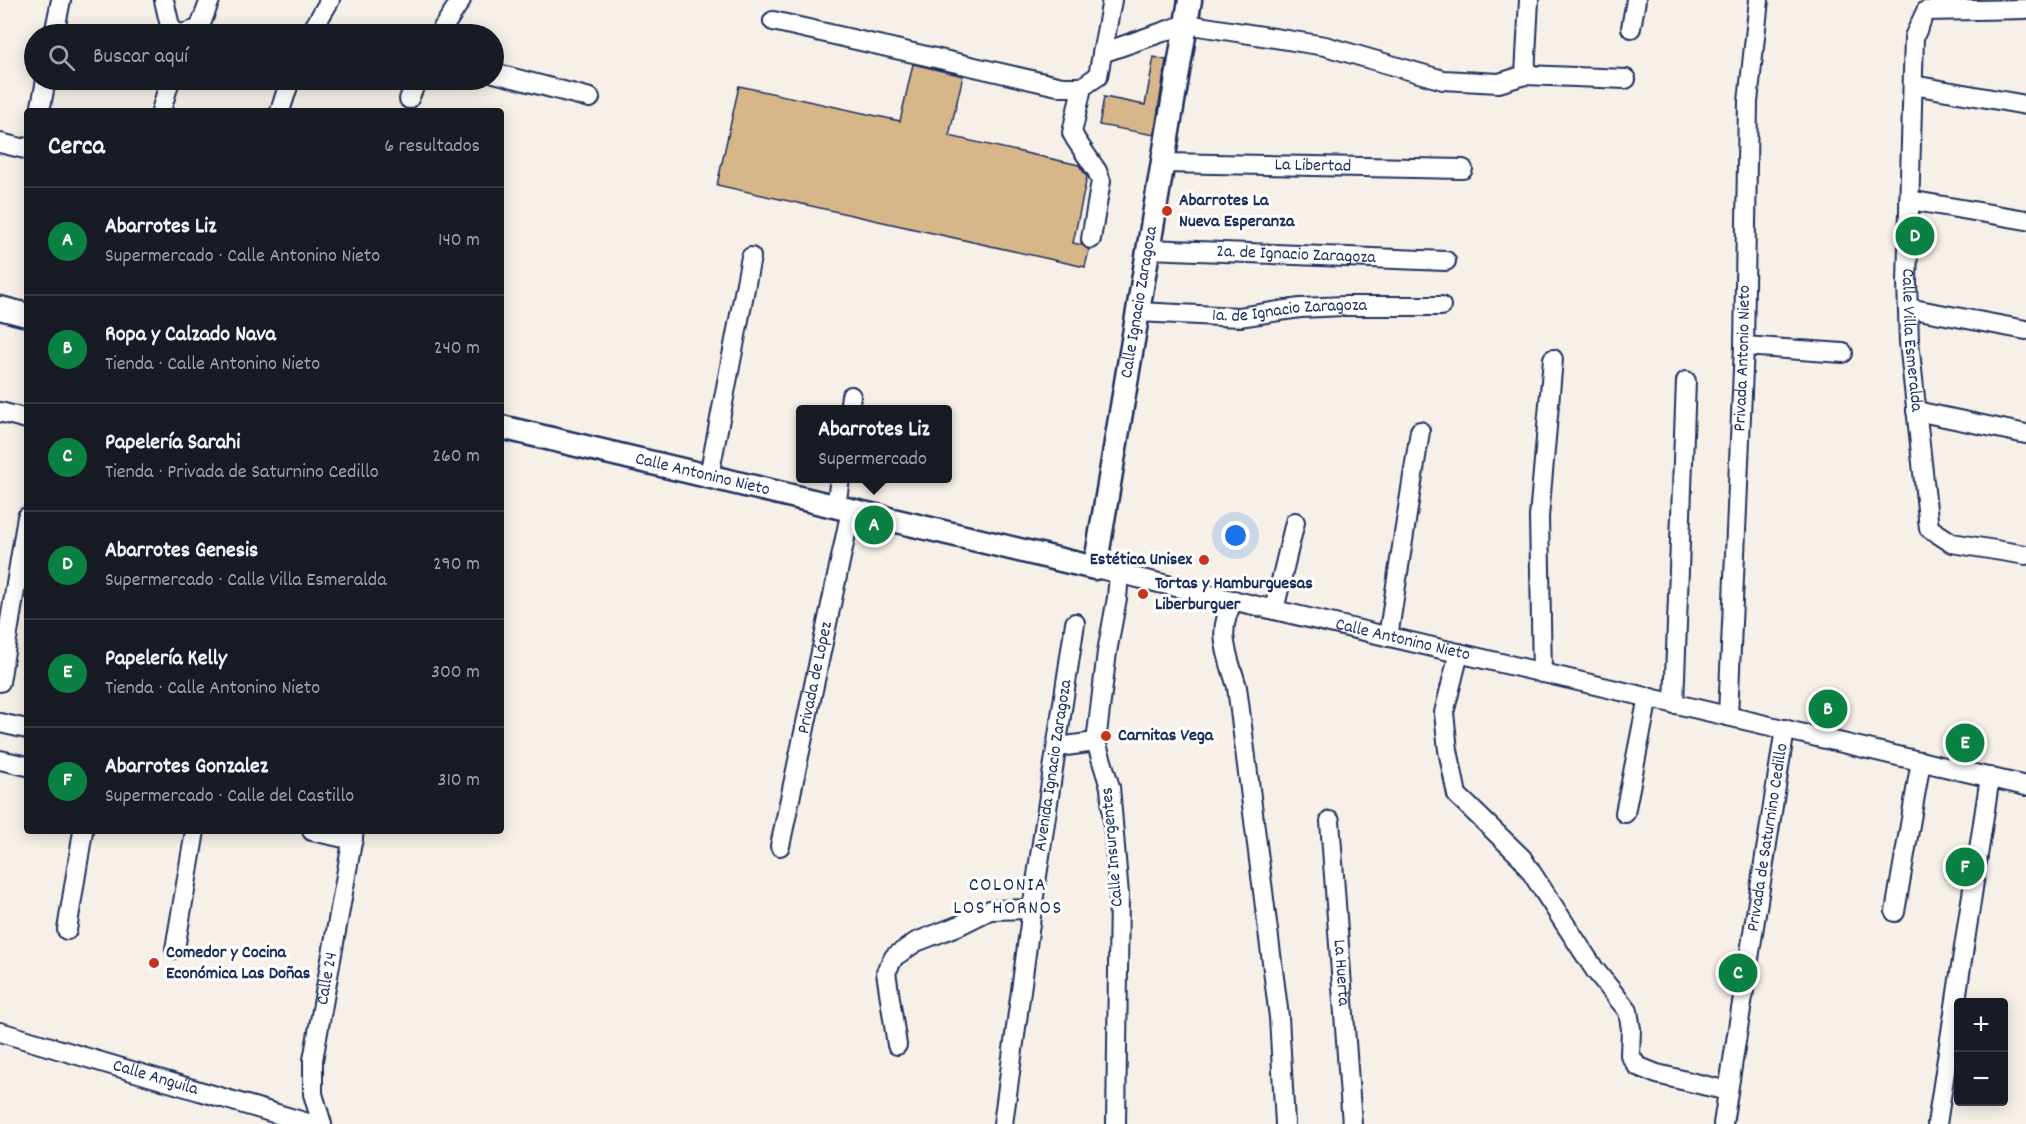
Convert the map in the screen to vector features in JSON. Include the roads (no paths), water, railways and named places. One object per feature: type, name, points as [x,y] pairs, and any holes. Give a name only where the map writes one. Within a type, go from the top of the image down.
[{"type":"main road","name":"Calle Ignacio Zaragoza","points":[[1095,568],[1190,0]]},
{"type":"main road","points":[[0,308],[24,314]]},
{"type":"main road","name":"Calle Antonino Nieto","points":[[504,428],[1095,568]]},
{"type":"street","points":[[56,24],[61,0]]},
{"type":"street","points":[[164,0],[170,24]]},
{"type":"street","points":[[201,24],[210,0]]},
{"type":"street","points":[[316,24],[330,0]]},
{"type":"street","points":[[445,24],[460,0]]},
{"type":"street","points":[[773,21],[1062,87],[1082,87],[1098,76],[1112,0]]},
{"type":"street","points":[[1525,75],[1529,0]]},
{"type":"street","points":[[1631,28],[1636,0]]},
{"type":"street","name":"Privada Antonio Nieto","points":[[1728,716],[1744,346],[1748,102],[1759,0]]},
{"type":"street","name":"Calle Villa Esmeralda","points":[[2026,9],[1926,11],[1914,37],[1908,308],[1909,342],[1929,528],[1952,543],[2026,555]]},
{"type":"street","points":[[1102,53],[1186,24],[1325,46],[1443,80],[1499,83],[1525,75],[1626,79]]},
{"type":"street","points":[[504,76],[590,98]]},
{"type":"street","points":[[1912,85],[2026,105]]},
{"type":"street","points":[[1082,87],[1072,133],[1101,180],[1091,239]]},
{"type":"street","points":[[41,108],[44,90]]},
{"type":"street","points":[[162,108],[167,90]]},
{"type":"street","points":[[281,108],[287,90]]},
{"type":"street","points":[[409,99],[413,90]]},
{"type":"street","points":[[0,143],[24,149]]},
{"type":"street","name":"La Libertad","points":[[1162,163],[1463,169]]},
{"type":"street","points":[[1909,200],[2026,220]]},
{"type":"street","name":"2a. de Ignacio Zaragoza","points":[[1148,249],[1446,261]]},
{"type":"street","points":[[709,476],[751,257]]},
{"type":"street","name":"1a. de Ignacio Zaragoza","points":[[1137,312],[1239,317],[1300,308],[1441,306]]},
{"type":"street","points":[[1908,308],[2026,330]]},
{"type":"street","points":[[1744,346],[1843,353]]},
{"type":"street","points":[[1542,673],[1539,517],[1553,358]]},
{"type":"street","points":[[1674,704],[1686,381]]},
{"type":"street","points":[[1916,411],[2026,434]]},
{"type":"street","points":[[0,412],[24,418]]},
{"type":"street","points":[[1384,635],[1420,431]]},
{"type":"street","name":"Privada de López","points":[[780,846],[843,508],[840,483]]},
{"type":"street","points":[[1274,610],[1295,522]]},
{"type":"street","points":[[0,682],[5,621],[24,531]]},
{"type":"street","points":[[1384,635],[1394,539]]},
{"type":"street","name":"Calle Antonino Nieto","points":[[1095,568],[2026,786]]},
{"type":"street","name":"Calle Insurgentes","points":[[1116,1124],[1119,895],[1110,787],[1096,742],[1119,574]]},
{"type":"street","points":[[1234,600],[1228,610],[1223,634],[1237,687],[1279,1017],[1285,1124]]},
{"type":"street","name":"Avenida Ignacio Zaragoza","points":[[1003,1124],[1032,909],[1075,623]]},
{"type":"street","points":[[1459,653],[1444,714],[1457,795],[1522,858],[1595,970],[1628,1011],[1631,1029],[1630,1055],[1637,1066],[1657,1074],[1728,1090]]},
{"type":"street","points":[[1625,813],[1648,697]]},
{"type":"street","points":[[0,723],[24,728]]},
{"type":"street","name":"Privada de Saturnino Cedillo","points":[[1723,1124],[1785,729]]},
{"type":"street","points":[[1058,747],[1096,742]]},
{"type":"street","points":[[0,760],[24,765]]},
{"type":"street","points":[[1895,912],[1921,761]]},
{"type":"street","points":[[1937,1124],[1990,777]]},
{"type":"street","name":"La Huerta","points":[[1330,821],[1352,1124]]},
{"type":"street","points":[[67,930],[83,834]]},
{"type":"street","points":[[175,949],[194,834]]},
{"type":"street","points":[[337,834],[354,836]]},
{"type":"street","name":"Calle 24","points":[[322,1124],[313,1094],[314,1060],[354,836]]},
{"type":"street","points":[[897,1045],[886,972],[894,957],[916,942],[960,926],[990,910],[1032,909]]},
{"type":"street","name":"Calle Anguila","points":[[0,1032],[311,1124]]},
{"type":"place","name":"Abarrotes La Nueva Esperanza","points":[[1167,211]]},
{"type":"place","name":"Abarrotes Genesis","points":[[1915,236]]},
{"type":"place","name":"Abarrotes Liz","points":[[874,525]]},
{"type":"place","name":"Estética Unisex","points":[[1204,560]]},
{"type":"place","name":"Tortas y Hamburguesas Liberburguer","points":[[1143,594]]},
{"type":"place","name":"Ropa y Calzado Nava","points":[[1828,709]]},
{"type":"place","name":"Carnitas Vega","points":[[1106,736]]},
{"type":"place","name":"Papelería Kelly","points":[[1965,743]]},
{"type":"place","name":"Abarrotes Gonzalez","points":[[1965,867]]},
{"type":"place","name":"Comedor y Cocina Económica Las Doñas","points":[[154,963]]},
{"type":"place","name":"Papelería Sarahi","points":[[1738,973]]},
{"type":"district","name":"COLONIA LOS HORNOS","points":[[1008,898]]}]
